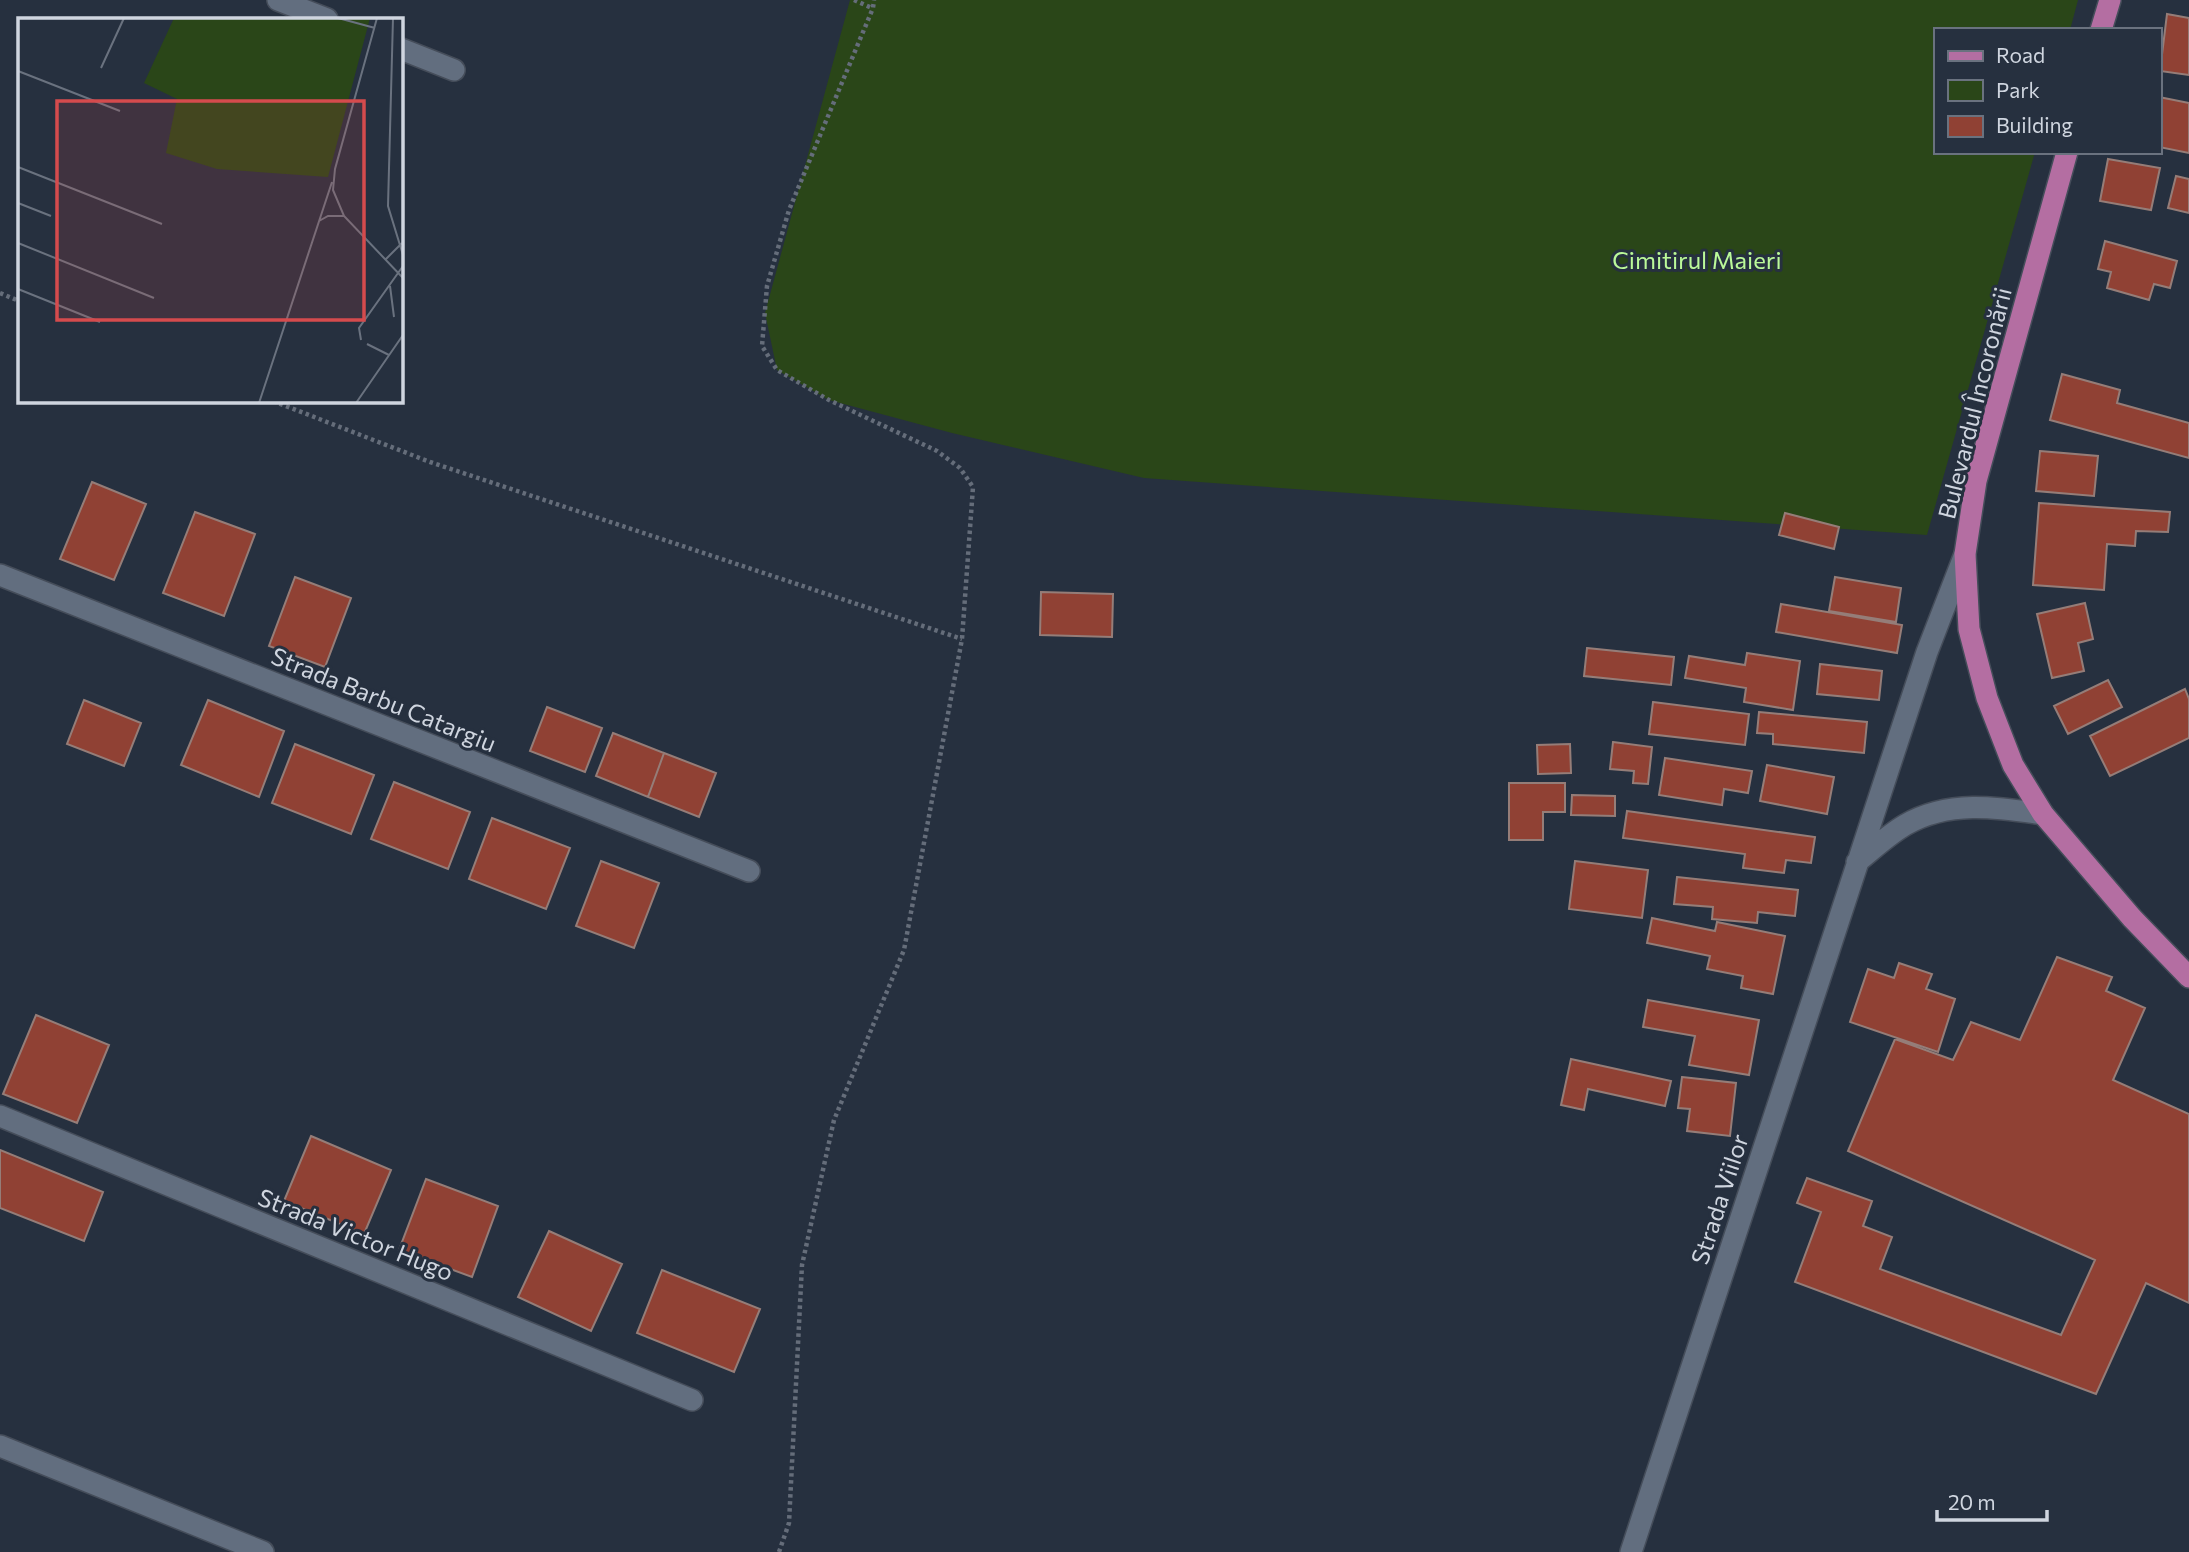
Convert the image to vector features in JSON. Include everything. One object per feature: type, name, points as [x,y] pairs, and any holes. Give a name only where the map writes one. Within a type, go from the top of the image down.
[{"type":"main road","points":[[2102,28],[2110,0]]},
{"type":"main road","name":"Bulevardul Încoronării","points":[[2066,154],[1976,481],[1965,554],[1969,629],[1987,698],[2013,765],[2043,814],[2132,918],[2189,977]]},
{"type":"street","points":[[278,0],[324,18]]},
{"type":"street","points":[[402,48],[454,70]]},
{"type":"street","name":"Strada Viilor","points":[[1631,1552],[1927,652],[1965,554]]},
{"type":"street","name":"Strada Barbu Catargiu","points":[[0,575],[749,871]]},
{"type":"street","points":[[1857,862],[1904,826],[1929,814],[1965,807],[1997,807],[2043,814]]},
{"type":"street","name":"Strada Victor Hugo","points":[[0,1116],[692,1400]]},
{"type":"street","points":[[0,1446],[262,1552]]},
{"type":"path","points":[[854,0],[873,8]]},
{"type":"path","points":[[779,1552],[789,1523],[802,1265],[834,1120],[904,950],[962,639],[973,487],[960,468],[937,451],[829,400],[777,370],[762,346],[767,286],[789,210],[874,0]]},
{"type":"path","points":[[0,293],[18,301]]},
{"type":"path","points":[[276,402],[430,462],[962,639]]},
{"type":"green space","name":"Cimitirul Maieri","points":[[850,0],[2078,0],[2071,28],[1934,28],[1934,154],[2034,154],[1927,535],[1144,478],[952,433],[829,400],[777,370],[765,313]]},
{"type":"building","points":[[2167,14],[2189,18],[2189,75],[2161,71]]},
{"type":"building","points":[[2161,97],[2189,103],[2189,153],[2161,147]]},
{"type":"building","points":[[2108,159],[2160,168],[2151,210],[2100,201]]},
{"type":"building","points":[[2176,176],[2189,179],[2189,213],[2168,208]]},
{"type":"building","points":[[2105,241],[2177,261],[2170,288],[2154,284],[2149,300],[2107,288],[2111,272],[2098,269]]},
{"type":"building","points":[[2062,374],[2120,390],[2117,403],[2189,423],[2189,458],[2050,420]]},
{"type":"building","points":[[2040,451],[2098,456],[2094,496],[2036,491]]},
{"type":"building","points":[[92,482],[146,504],[114,580],[60,559]]},
{"type":"building","points":[[2039,503],[2170,512],[2168,532],[2136,531],[2135,546],[2107,544],[2104,590],[2033,585]]},
{"type":"building","points":[[195,512],[255,534],[224,616],[163,593]]},
{"type":"building","points":[[1785,513],[1839,527],[1834,549],[1779,535]]},
{"type":"building","points":[[295,577],[351,598],[325,667],[269,646]]},
{"type":"building","points":[[1835,577],[1901,588],[1896,622],[1829,611]]},
{"type":"building","points":[[1041,592],[1113,594],[1112,637],[1040,635]]},
{"type":"building","points":[[2085,603],[2093,639],[2078,643],[2084,671],[2052,678],[2037,614]]},
{"type":"building","points":[[1781,604],[1902,625],[1897,653],[1776,632]]},
{"type":"building","points":[[1587,648],[1674,657],[1671,685],[1584,676]]},
{"type":"building","points":[[1747,653],[1800,661],[1793,710],[1744,702],[1746,688],[1685,678],[1689,656],[1745,665]]},
{"type":"building","points":[[1820,664],[1882,671],[1879,700],[1817,694]]},
{"type":"building","points":[[2108,680],[2122,707],[2068,734],[2054,706]]},
{"type":"building","points":[[2185,689],[2189,699],[2189,738],[2110,776],[2090,736]]},
{"type":"building","points":[[84,700],[141,723],[124,766],[67,744]]},
{"type":"building","points":[[208,700],[284,731],[259,797],[181,765]]},
{"type":"building","points":[[1653,702],[1749,714],[1745,745],[1649,734]]},
{"type":"building","points":[[547,707],[602,728],[585,772],[530,751]]},
{"type":"building","points":[[1759,712],[1867,722],[1864,753],[1773,744],[1773,734],[1757,733]]},
{"type":"building","points":[[613,733],[664,753],[648,797],[596,776]]},
{"type":"building","points":[[1613,742],[1652,747],[1648,784],[1633,783],[1634,771],[1610,769]]},
{"type":"building","points":[[295,744],[374,775],[351,834],[272,803]]},
{"type":"building","points":[[1570,744],[1571,773],[1538,774],[1537,745]]},
{"type":"building","points":[[664,753],[716,773],[699,817],[648,797]]},
{"type":"building","points":[[1665,758],[1752,771],[1748,793],[1724,789],[1722,805],[1659,795]]},
{"type":"building","points":[[1767,765],[1834,777],[1827,814],[1760,801]]},
{"type":"building","points":[[394,782],[470,812],[448,869],[371,839]]},
{"type":"building","points":[[1509,783],[1565,783],[1565,812],[1543,812],[1543,840],[1509,840]]},
{"type":"building","points":[[1572,795],[1615,796],[1615,816],[1571,815]]},
{"type":"building","points":[[1627,811],[1815,837],[1811,863],[1786,860],[1784,873],[1743,868],[1745,854],[1623,838]]},
{"type":"building","points":[[492,818],[570,848],[546,909],[469,879]]},
{"type":"building","points":[[601,861],[659,883],[634,948],[576,926]]},
{"type":"building","points":[[1575,861],[1648,870],[1642,918],[1569,909]]},
{"type":"building","points":[[1677,877],[1798,890],[1795,916],[1758,912],[1757,923],[1712,919],[1713,907],[1674,904]]},
{"type":"building","points":[[1652,918],[1715,931],[1717,922],[1785,936],[1773,994],[1741,988],[1743,976],[1707,969],[1710,956],[1647,943]]},
{"type":"building","points":[[2057,957],[2112,977],[2106,991],[2145,1008],[2113,1080],[2189,1114],[2189,1303],[2146,1283],[2096,1394],[1795,1282],[1821,1212],[1797,1203],[1807,1178],[1872,1201],[1863,1226],[1892,1237],[1880,1269],[2061,1335],[2095,1260],[1848,1151],[1895,1039],[1953,1060],[1971,1022],[2020,1040]]},
{"type":"building","points":[[1899,963],[1932,974],[1926,989],[1955,999],[1938,1052],[1850,1022],[1868,969],[1894,978]]},
{"type":"building","points":[[1648,1000],[1759,1020],[1749,1075],[1689,1065],[1695,1036],[1643,1027]]},
{"type":"building","points":[[36,1015],[109,1045],[77,1123],[3,1094]]},
{"type":"building","points":[[1571,1059],[1671,1081],[1665,1106],[1588,1089],[1584,1110],[1561,1105]]},
{"type":"building","points":[[1682,1077],[1736,1083],[1730,1136],[1687,1131],[1690,1109],[1678,1108]]},
{"type":"building","points":[[311,1136],[391,1170],[364,1234],[284,1201]]},
{"type":"building","points":[[0,1150],[103,1192],[84,1241],[0,1208]]},
{"type":"building","points":[[426,1179],[498,1206],[472,1277],[399,1250]]},
{"type":"building","points":[[549,1231],[622,1264],[591,1331],[518,1297]]},
{"type":"building","points":[[662,1270],[760,1309],[734,1372],[637,1333]]}]
